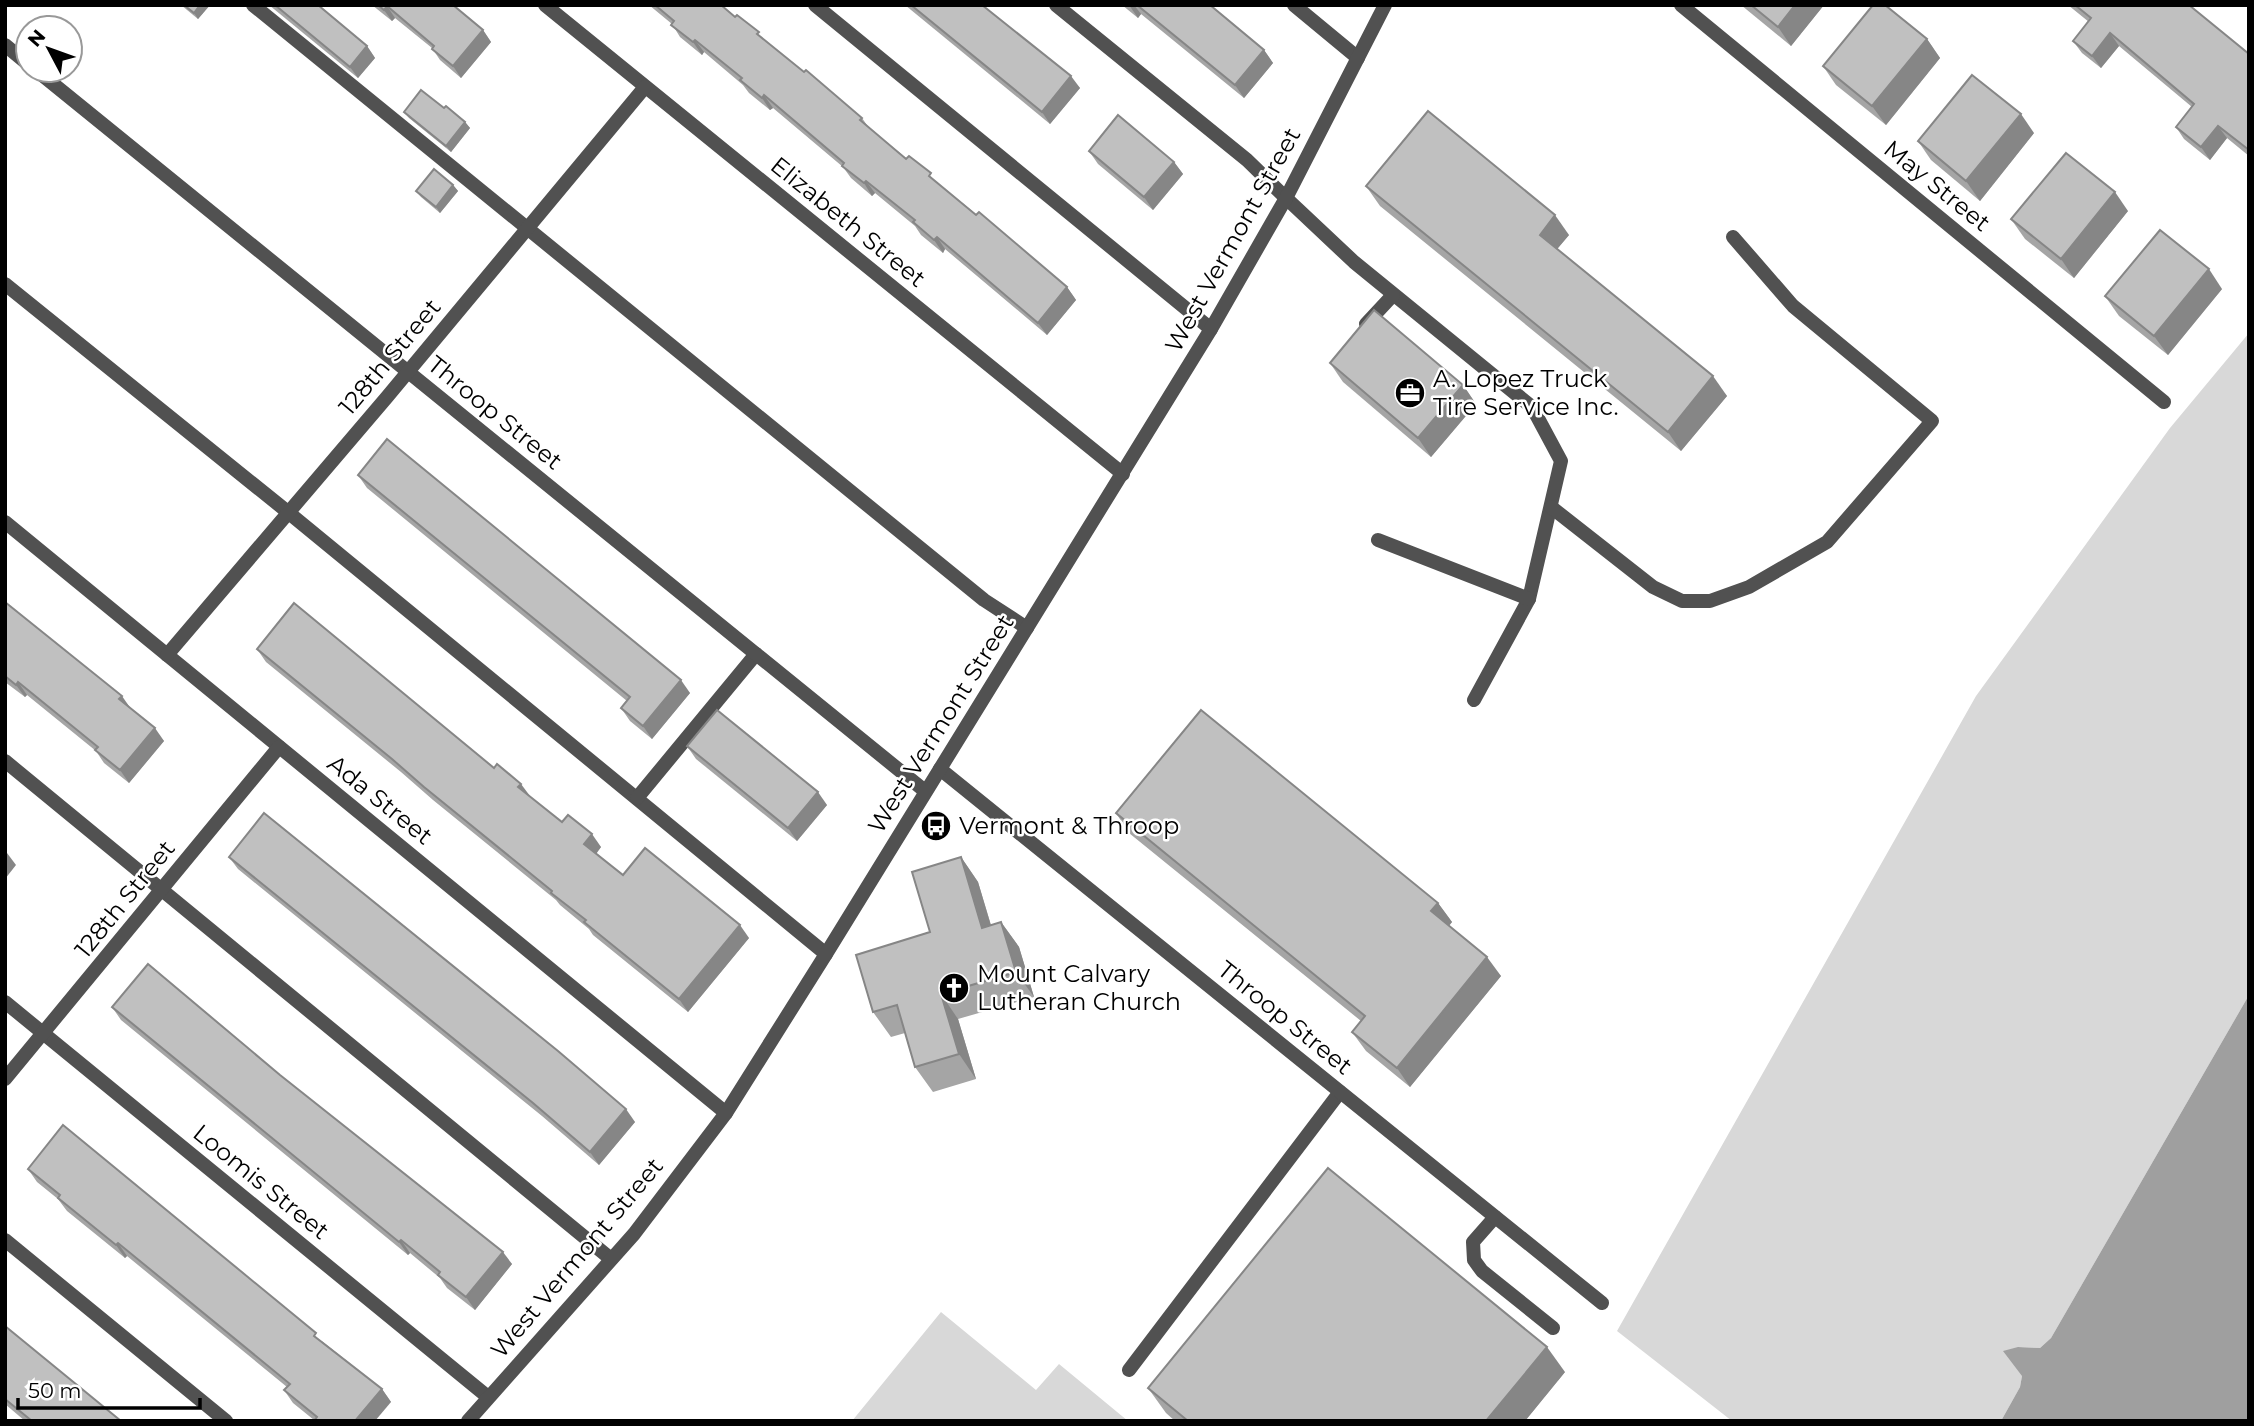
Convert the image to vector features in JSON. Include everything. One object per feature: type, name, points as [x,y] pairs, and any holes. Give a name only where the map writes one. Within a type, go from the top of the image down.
[{"type":"street","points":[[253,5],[984,600],[1027,628]]},
{"type":"street","name":"Elizabeth Street","points":[[545,5],[1123,474]]},
{"type":"street","points":[[814,5],[1211,329]]},
{"type":"street","points":[[1056,5],[1247,160],[1354,262],[1532,407],[1562,461],[1529,599],[1474,700]]},
{"type":"street","points":[[1294,5],[1358,58]]},
{"type":"street","name":"West Vermont Street","points":[[468,1421],[634,1234],[726,1113],[1211,329],[1286,198],[1385,5]]},
{"type":"street","name":"May Street","points":[[1681,5],[2164,402]]},
{"type":"street","name":"Throop Street","points":[[53,84],[925,791]]},
{"type":"street","name":"128th Street","points":[[167,655],[645,87]]},
{"type":"street","points":[[1551,507],[1653,587],[1682,601],[1710,601],[1749,587],[1827,542],[1932,421],[1793,306],[1733,237]]},
{"type":"street","points":[[5,284],[289,513],[826,954]]},
{"type":"street","points":[[1358,333],[1393,295]]},
{"type":"street","name":"Ada Street","points":[[5,522],[726,1113]]},
{"type":"street","points":[[1378,540],[1529,599]]},
{"type":"street","points":[[637,798],[756,654]]},
{"type":"street","name":"128th Street","points":[[5,1079],[279,747]]},
{"type":"street","points":[[5,761],[611,1259]]},
{"type":"street","name":"Throop Street","points":[[940,769],[1602,1303]]},
{"type":"street","name":"Loomis Street","points":[[5,1002],[488,1397]]},
{"type":"street","points":[[1129,1370],[1340,1092]]},
{"type":"street","points":[[1495,1217],[1473,1242],[1474,1260],[1482,1271],[1553,1328]]},
{"type":"street","points":[[5,1240],[226,1421]]},
{"type":"shaded area","points":[[2249,333],[2249,995],[2051,1338],[2040,1348],[2018,1347],[2022,1376],[2020,1387],[2001,1421],[1732,1421],[1617,1331],[1976,696],[2170,428]]},
{"type":"shaded area","points":[[2249,995],[2249,1421],[2001,1421],[2020,1387],[2022,1376],[2003,1351],[2018,1347],[2040,1348],[2051,1338]]},
{"type":"shaded area","points":[[941,1312],[1036,1390],[1059,1364],[1128,1421],[852,1421]]},
{"type":"building","points":[[184,5],[200,5],[194,13]]},
{"type":"building","points":[[275,5],[318,5],[367,46],[350,67]]},
{"type":"building","points":[[378,5],[453,5],[483,30],[453,66],[387,6],[384,10]]},
{"type":"building","points":[[655,5],[721,5],[735,17],[737,15],[804,72],[806,70],[906,159],[909,156],[931,173],[929,176],[976,215],[979,212],[1067,287],[1038,323],[937,237],[934,240],[913,222],[915,220],[866,181],[864,183],[842,166],[844,163],[764,95],[762,98],[695,40],[693,42],[671,25],[674,21]]},
{"type":"building","points":[[911,5],[982,5],[1071,76],[1042,112]]},
{"type":"building","points":[[1137,5],[1210,5],[1264,50],[1235,85]]},
{"type":"building","points":[[1751,5],[1795,5],[1778,27]]},
{"type":"building","points":[[1873,5],[1885,5],[1927,39],[1872,106],[1823,66]]},
{"type":"building","points":[[2075,5],[2189,5],[2249,54],[2249,150],[2218,126],[2201,147],[2176,127],[2194,104],[2110,33],[2092,56],[2073,41],[2091,18]]},
{"type":"building","points":[[1972,75],[2021,114],[1966,181],[1918,141]]},
{"type":"building","points":[[421,90],[465,122],[446,146],[404,112]]},
{"type":"building","points":[[1428,111],[1555,215],[1540,235],[1713,376],[1668,432],[1366,186]]},
{"type":"building","points":[[1118,115],[1174,162],[1144,197],[1089,151]]},
{"type":"building","points":[[2066,153],[2115,192],[2061,259],[2011,219]]},
{"type":"building","points":[[434,169],[453,185],[436,207],[416,191]]},
{"type":"building","points":[[2160,230],[2209,269],[2154,336],[2105,296]]},
{"type":"building","name":"A. Lopez Truck Tire Service Inc.","points":[[1374,310],[1463,385],[1418,438],[1330,363]]},
{"type":"building","points":[[387,439],[681,680],[643,726],[621,708],[630,697],[358,475]]},
{"type":"building","points":[[5,602],[122,696],[119,699],[155,728],[120,770],[95,750],[98,747],[18,682],[16,685],[5,676]]},
{"type":"building","points":[[294,603],[494,768],[497,764],[521,784],[518,787],[562,822],[568,815],[592,834],[584,844],[623,875],[645,848],[740,925],[679,999],[257,649]]},
{"type":"building","points":[[717,710],[818,792],[788,828],[687,746]]},
{"type":"building","points":[[1201,710],[1438,903],[1431,911],[1487,957],[1397,1068],[1352,1032],[1365,1016],[1116,813]]},
{"type":"building","points":[[264,813],[626,1109],[590,1152],[229,857]]},
{"type":"building","name":"Mount Calvary Lutheran Church","points":[[961,857],[982,928],[1001,922],[1016,972],[941,994],[959,1054],[915,1067],[897,1005],[873,1012],[856,955],[930,932],[912,872]]},
{"type":"building","points":[[148,964],[280,1075],[503,1252],[466,1297],[401,1240],[399,1242],[112,1007]]},
{"type":"building","points":[[63,1125],[316,1333],[314,1336],[382,1389],[355,1421],[314,1421],[317,1417],[284,1390],[290,1384],[118,1243],[116,1245],[58,1198],[60,1195],[28,1169]]},
{"type":"building","points":[[1328,1168],[1547,1347],[1486,1421],[1188,1421],[1148,1388]]},
{"type":"building","points":[[5,1326],[121,1421],[32,1421],[5,1399]]},
{"type":"place","name":"A. Lopez Truck Tire Service Inc.","points":[[1410,393]]},
{"type":"place","name":"Vermont & Throop","points":[[936,826]]},
{"type":"place","name":"Mount Calvary Lutheran Church","points":[[954,988]]}]
